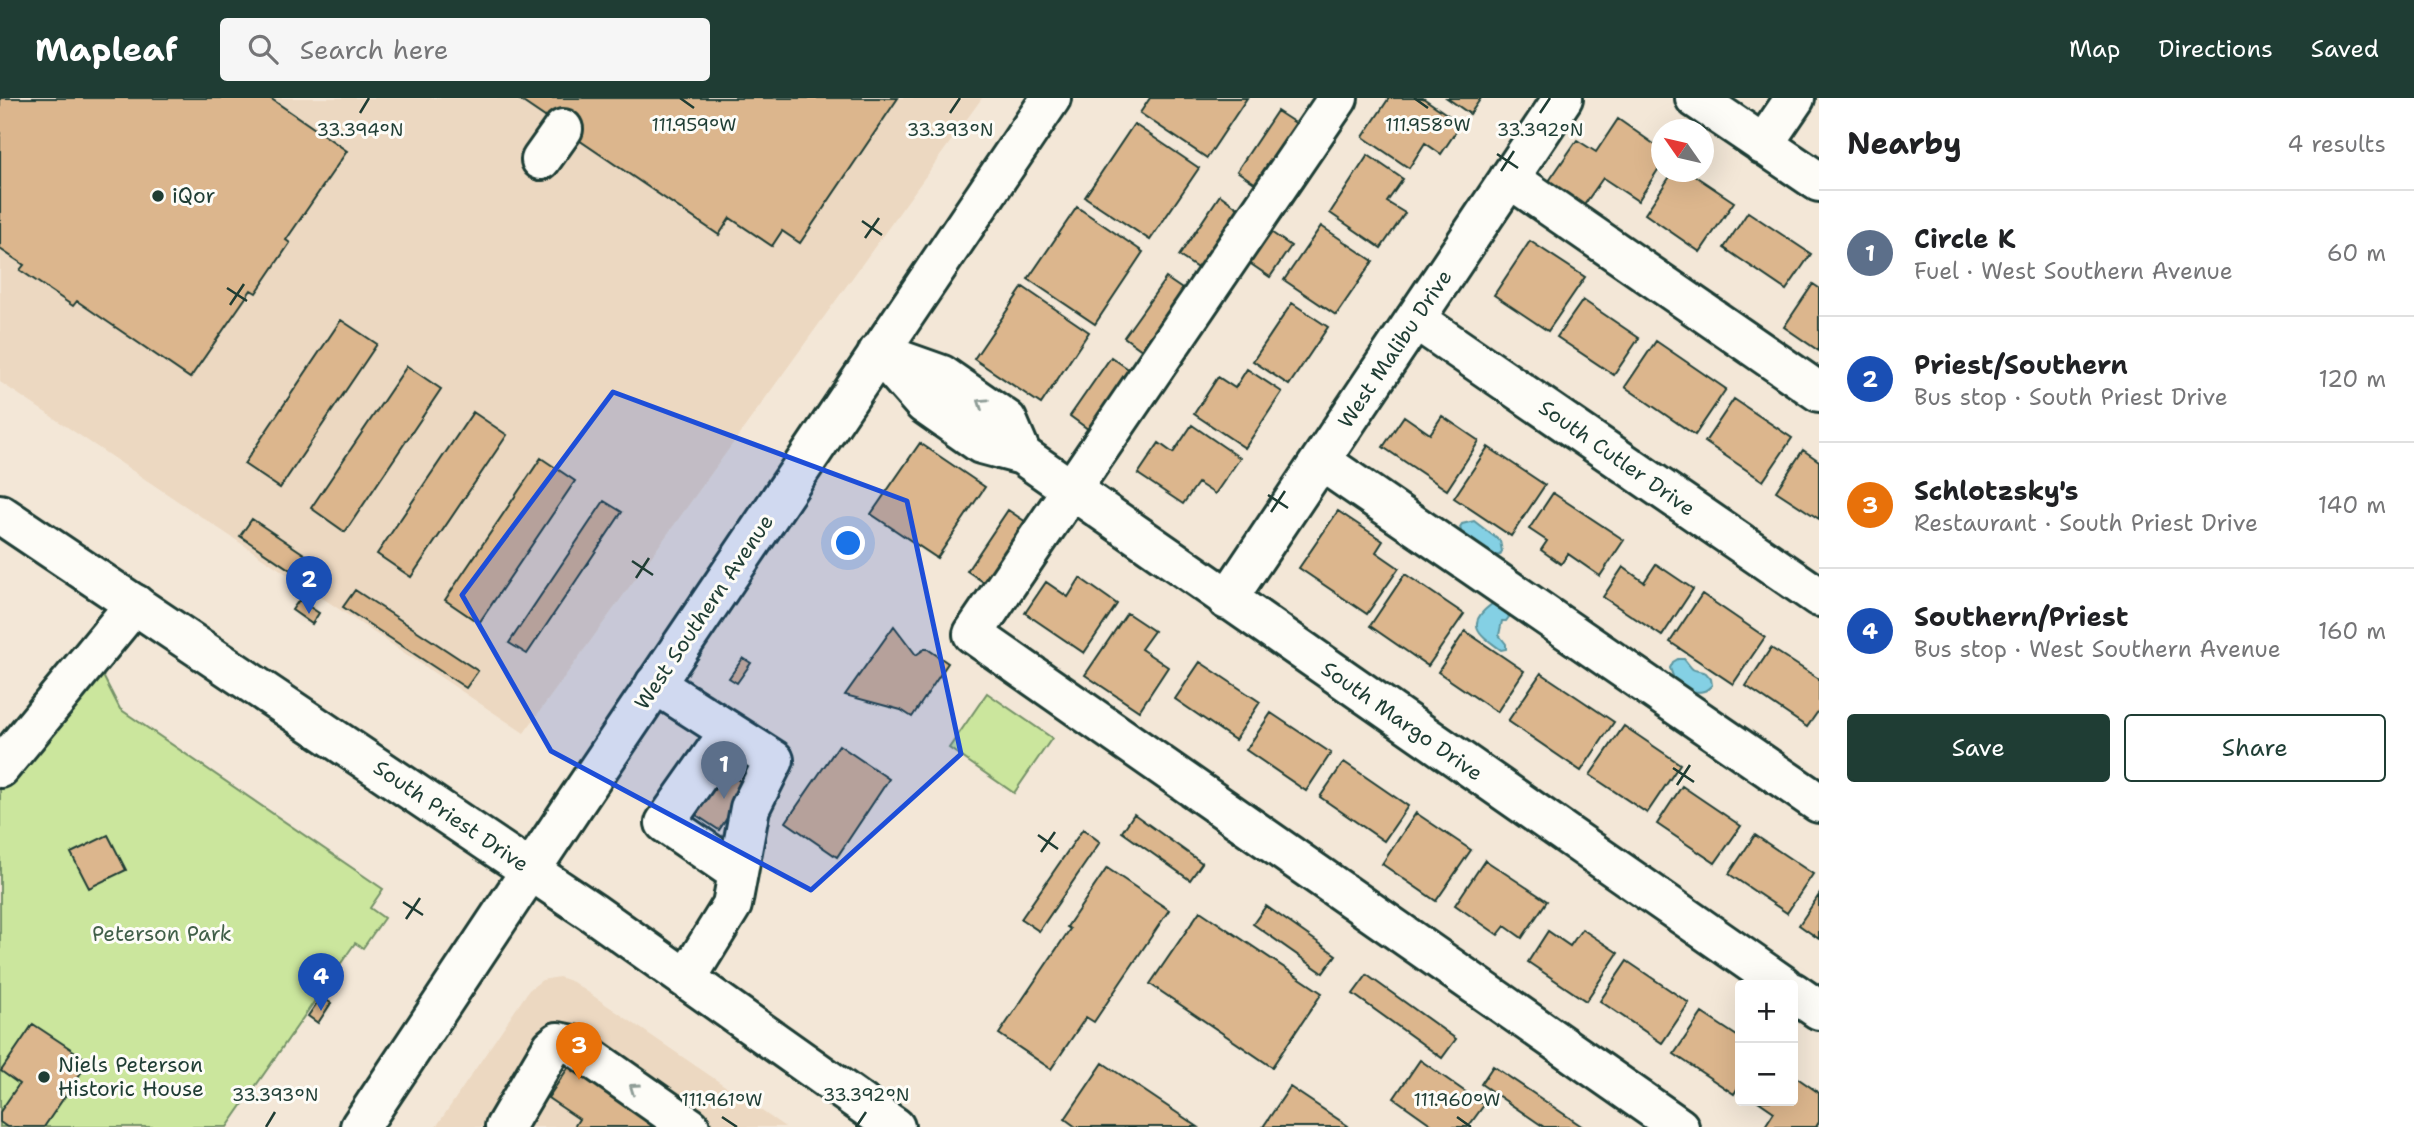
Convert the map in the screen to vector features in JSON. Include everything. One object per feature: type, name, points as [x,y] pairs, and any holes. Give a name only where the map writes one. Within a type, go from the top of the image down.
[{"type":"street","name":"West Southern Avenue","points":[[360,1127],[1051,98]]},
{"type":"street","points":[[1338,98],[973,634],[1679,1127]]},
{"type":"street","name":"West Malibu Drive","points":[[1227,600],[1563,98]]},
{"type":"street","points":[[1695,98],[1819,182]]},
{"type":"street","points":[[1763,145],[1795,98]]},
{"type":"street","points":[[541,160],[563,129]]},
{"type":"street","points":[[1509,178],[1819,392]]},
{"type":"street","name":"South Cutler Drive","points":[[1415,319],[1819,597]]},
{"type":"street","name":"South Margo Drive","points":[[878,352],[924,404],[981,444],[1022,455],[1776,980]]},
{"type":"street","points":[[1321,461],[1819,803]]},
{"type":"street","name":"South Priest Drive","points":[[0,514],[531,870],[895,1127]]},
{"type":"street","points":[[0,768],[135,604]]},
{"type":"street","points":[[655,684],[774,760],[750,808],[732,905],[687,978]]},
{"type":"street","points":[[729,732],[665,822],[738,873]]},
{"type":"street","points":[[1798,995],[1819,1010]]},
{"type":"street","points":[[505,1127],[552,1046],[558,1042],[573,1045],[690,1127]]},
{"type":"highlighted area","points":[[613,392],[907,501],[961,754],[811,890],[551,751],[462,595]]},
{"type":"shaded area","points":[[0,98],[982,98],[524,733],[0,382]]},
{"type":"shaded area","points":[[559,977],[573,982],[785,1127],[436,1127],[529,990],[542,980]]},
{"type":"green space","name":"Peterson Park","points":[[97,664],[120,709],[383,889],[370,908],[384,918],[363,948],[355,943],[227,1127],[0,1127],[0,785]]},
{"type":"green space","points":[[987,693],[1052,738],[1014,793],[949,748]]},
{"type":"water","points":[[1474,521],[1500,541],[1500,555],[1492,556],[1462,535],[1462,524]]},
{"type":"water","points":[[1492,604],[1509,617],[1502,621],[1499,635],[1506,644],[1506,649],[1501,650],[1478,629],[1478,618]]},
{"type":"water","points":[[1678,659],[1684,659],[1693,669],[1706,673],[1712,685],[1702,692],[1684,692],[1676,684],[1670,668]]},
{"type":"building","name":"iQor","points":[[0,98],[270,98],[347,151],[286,240],[290,243],[256,293],[251,290],[190,378],[77,301],[73,306],[20,270],[24,265],[0,249]]},
{"type":"building","points":[[517,98],[898,98],[800,243],[782,231],[772,246],[730,218],[719,235]]},
{"type":"building","points":[[1150,98],[1247,98],[1207,158],[1140,113]]},
{"type":"building","points":[[1389,98],[1423,98],[1461,124],[1441,154],[1425,143],[1409,168],[1363,137]]},
{"type":"building","points":[[1447,98],[1481,98],[1470,114]]},
{"type":"building","points":[[1277,111],[1300,126],[1259,186],[1237,171]]},
{"type":"building","points":[[1618,119],[1651,142],[1651,181],[1638,201],[1603,178],[1582,208],[1547,184],[1577,140],[1596,152]]},
{"type":"building","points":[[1134,124],[1199,168],[1150,240],[1085,197]]},
{"type":"building","points":[[1368,155],[1403,179],[1387,202],[1405,213],[1381,248],[1330,213]]},
{"type":"building","points":[[1666,182],[1704,182],[1734,202],[1700,252],[1645,214]]},
{"type":"building","points":[[1220,195],[1242,211],[1202,271],[1179,256]]},
{"type":"building","points":[[1077,207],[1143,252],[1095,324],[1028,279]]},
{"type":"building","points":[[1748,212],[1811,254],[1786,290],[1724,248]]},
{"type":"building","points":[[1321,226],[1373,261],[1336,315],[1284,280]]},
{"type":"building","points":[[1268,230],[1291,246],[1270,277],[1248,262]]},
{"type":"building","points":[[1530,241],[1585,277],[1548,331],[1494,295]]},
{"type":"building","points":[[1166,278],[1188,293],[1146,353],[1124,337]]},
{"type":"building","points":[[1813,284],[1819,288],[1819,351],[1784,327]]},
{"type":"building","points":[[1023,287],[1089,332],[1041,404],[974,359]]},
{"type":"building","points":[[1583,300],[1639,338],[1614,375],[1557,337]]},
{"type":"building","points":[[1292,303],[1328,327],[1289,385],[1253,361]]},
{"type":"building","points":[[341,320],[377,344],[280,488],[244,464]]},
{"type":"building","points":[[1656,341],[1726,389],[1695,435],[1625,387]]},
{"type":"building","points":[[1111,357],[1134,373],[1092,432],[1070,416]]},
{"type":"building","points":[[407,366],[441,389],[345,532],[311,508]]},
{"type":"building","points":[[1247,369],[1282,392],[1245,448],[1194,414],[1218,377],[1235,388]]},
{"type":"building","points":[[1734,399],[1792,438],[1763,481],[1705,442]]},
{"type":"building","points":[[473,412],[507,435],[411,577],[377,554]]},
{"type":"building","points":[[1404,416],[1430,434],[1442,416],[1479,441],[1447,490],[1383,447]]},
{"type":"building","points":[[1192,425],[1240,458],[1215,494],[1198,483],[1183,504],[1138,474],[1159,443],[1173,453]]},
{"type":"building","points":[[920,443],[985,487],[937,558],[871,514]]},
{"type":"building","points":[[1488,447],[1545,485],[1511,536],[1454,498]]},
{"type":"building","points":[[1803,450],[1819,461],[1819,519],[1776,491]]},
{"type":"building","points":[[541,458],[575,481],[479,623],[445,600]]},
{"type":"building","points":[[1553,493],[1624,540],[1600,576],[1568,554],[1561,564],[1541,550],[1547,541],[1529,529]]},
{"type":"building","points":[[604,501],[622,512],[527,654],[509,643]]},
{"type":"building","points":[[1008,510],[1032,526],[991,587],[967,571]]},
{"type":"building","points":[[1338,511],[1383,541],[1376,552],[1399,568],[1367,614],[1299,568]]},
{"type":"building","points":[[252,519],[310,558],[298,575],[240,536]]},
{"type":"building","points":[[1656,564],[1693,589],[1662,636],[1603,597],[1623,567],[1644,582]]},
{"type":"building","points":[[1405,574],[1464,614],[1428,666],[1370,626]]},
{"type":"building","points":[[1080,578],[1117,604],[1084,653],[1025,613],[1046,582],[1068,597]]},
{"type":"building","points":[[355,590],[478,671],[466,688],[343,607]]},
{"type":"building","points":[[1702,594],[1765,637],[1733,684],[1670,642]]},
{"type":"building","points":[[299,600],[319,613],[312,624],[292,610]]},
{"type":"building","points":[[1127,613],[1154,631],[1141,649],[1168,667],[1139,711],[1085,675]]},
{"type":"building","points":[[894,626],[916,655],[926,648],[948,663],[912,717],[901,710],[845,695]]},
{"type":"building","points":[[1465,631],[1524,671],[1497,712],[1438,672]]},
{"type":"building","points":[[1771,648],[1819,679],[1819,710],[1807,727],[1746,686]]},
{"type":"building","points":[[743,658],[751,663],[737,683],[729,678]]},
{"type":"building","points":[[1200,662],[1260,702],[1235,740],[1175,699]]},
{"type":"building","points":[[1541,673],[1614,722],[1581,771],[1508,721]]},
{"type":"building","points":[[1271,713],[1331,753],[1306,791],[1246,750]]},
{"type":"building","points":[[1624,726],[1680,764],[1647,813],[1590,775]]},
{"type":"building","points":[[839,745],[889,779],[837,857],[786,822]]},
{"type":"building","points":[[1344,762],[1408,806],[1384,841],[1320,797]]},
{"type":"building","points":[[723,769],[748,787],[719,830],[693,813]]},
{"type":"building","points":[[1682,786],[1741,826],[1715,863],[1657,824]]},
{"type":"building","points":[[1416,813],[1471,850],[1436,901],[1382,864]]},
{"type":"building","points":[[1134,814],[1202,863],[1190,880],[1122,832]]},
{"type":"building","points":[[1083,829],[1100,842],[1039,931],[1021,919]]},
{"type":"building","points":[[108,835],[126,870],[89,888],[71,853]]},
{"type":"building","points":[[1755,835],[1813,874],[1787,913],[1729,874]]},
{"type":"building","points":[[1485,860],[1547,901],[1522,938],[1505,926],[1498,935],[1455,905]]},
{"type":"building","points":[[1107,868],[1169,910],[1094,1022],[1086,1017],[1051,1069],[999,1034],[1070,929],[1067,927]]},
{"type":"building","points":[[1819,895],[1819,939],[1799,925]]},
{"type":"building","points":[[1266,906],[1336,955],[1323,973],[1253,924]]},
{"type":"building","points":[[1200,911],[1322,993],[1272,1067],[1150,984]]},
{"type":"building","points":[[1582,929],[1618,953],[1586,1001],[1528,962],[1548,931],[1570,946]]},
{"type":"building","points":[[1627,961],[1689,1003],[1662,1043],[1600,1001]]},
{"type":"building","points":[[1367,975],[1456,1039],[1442,1058],[1353,994]]},
{"type":"building","points":[[321,997],[331,1003],[318,1023],[308,1016]]},
{"type":"building","points":[[1702,1013],[1735,1035],[1734,1094],[1674,1054]]},
{"type":"building","name":"Niels Peterson Historic House","points":[[33,1024],[89,1061],[44,1127],[7,1127],[0,1122],[0,1112],[19,1084],[1,1071]]},
{"type":"building","points":[[1420,1060],[1484,1105],[1468,1127],[1435,1127],[1394,1098]]},
{"type":"building","points":[[572,1062],[669,1127],[574,1127],[579,1119],[548,1098]]},
{"type":"building","points":[[1103,1063],[1198,1127],[1076,1127],[1065,1119]]},
{"type":"building","points":[[1493,1066],[1583,1127],[1544,1127],[1481,1084]]},
{"type":"building","points":[[1798,1078],[1819,1093],[1819,1122],[1816,1127],[1765,1126],[1774,1112],[1765,1106],[1798,1106]]},
{"type":"building","points":[[1290,1087],[1348,1126],[1263,1127]]},
{"type":"place","name":"iQor","points":[[158,196]]},
{"type":"place","name":"Priest/Southern","points":[[309,614]]},
{"type":"place","name":"Circle K","points":[[724,799]]},
{"type":"place","name":"Southern/Priest","points":[[321,1011]]},
{"type":"place","name":"Niels Peterson Historic House","points":[[44,1077]]},
{"type":"place","name":"Schlotzsky's","points":[[579,1080]]}]
